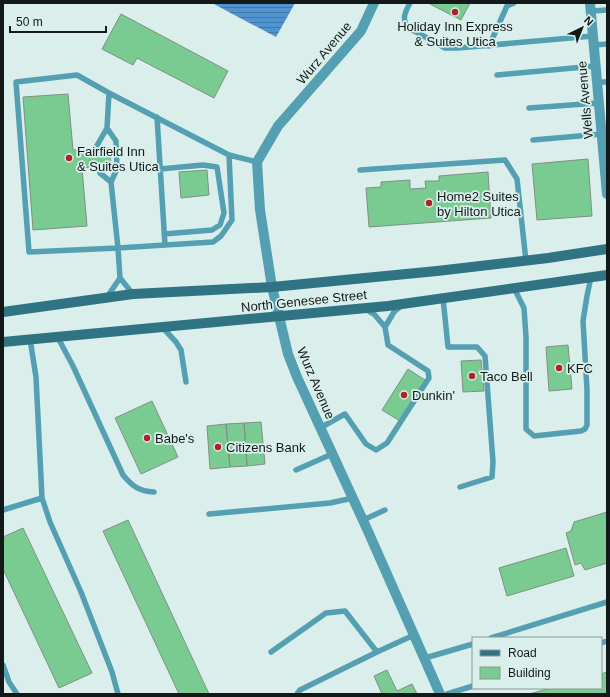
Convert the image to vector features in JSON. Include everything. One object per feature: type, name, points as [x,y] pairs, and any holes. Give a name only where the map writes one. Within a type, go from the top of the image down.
[{"type":"main road","name":"North Genesee Street","points":[[3,312],[133,294],[272,287],[526,261],[607,249]]},
{"type":"main road","name":"North Genesee Street","points":[[3,342],[403,304],[607,275]]},
{"type":"street","name":"Wurz Avenue","points":[[374,3],[361,31],[278,126],[257,162],[260,210],[272,287],[292,366],[363,520],[440,694]]},
{"type":"street","name":"Wells Avenue","points":[[590,7],[595,66],[602,82],[599,103],[604,119],[602,134],[605,151],[607,194]]},
{"type":"lane","points":[[410,3],[404,18],[405,24],[409,28],[445,48],[593,40],[607,44]]},
{"type":"lane","points":[[489,46],[507,6],[514,3]]},
{"type":"lane","points":[[590,7],[607,10]]},
{"type":"lane","points":[[497,74],[595,66]]},
{"type":"lane","points":[[229,155],[232,220],[221,236],[213,242],[29,252],[16,82],[76,75],[229,155],[257,162]]},
{"type":"lane","points":[[95,149],[107,128],[109,93]]},
{"type":"lane","points":[[529,108],[599,103]]},
{"type":"lane","points":[[157,117],[165,245]]},
{"type":"lane","points":[[107,128],[116,141],[117,169],[111,182],[120,278],[133,294]]},
{"type":"lane","points":[[533,140],[602,134]]},
{"type":"lane","points":[[360,170],[506,160],[517,179],[526,261]]},
{"type":"lane","points":[[160,169],[204,165],[217,167],[224,214],[220,225],[212,230],[164,234]]},
{"type":"lane","points":[[98,166],[100,173],[111,182]]},
{"type":"lane","points":[[514,288],[524,308],[526,337],[526,429],[534,436],[581,431],[587,426],[587,390],[583,321],[586,296],[592,277]]},
{"type":"lane","points":[[107,298],[120,278]]},
{"type":"lane","points":[[443,298],[448,347],[477,347],[485,356],[493,462],[492,477],[460,487]]},
{"type":"lane","points":[[385,326],[394,312],[403,304]]},
{"type":"lane","points":[[320,428],[345,414],[366,444],[376,450],[387,444],[429,378],[428,371],[388,345],[385,326],[374,314],[364,308]]},
{"type":"lane","points":[[162,327],[176,342],[181,350],[186,382]]},
{"type":"lane","points":[[57,336],[73,366],[123,475],[130,484],[143,491],[154,492]]},
{"type":"lane","points":[[30,339],[36,377],[42,498],[50,522],[90,614],[112,672],[118,694]]},
{"type":"lane","points":[[296,470],[332,454]]},
{"type":"lane","points":[[3,510],[42,498]]},
{"type":"lane","points":[[209,514],[330,503],[353,498]]},
{"type":"lane","points":[[363,520],[385,510]]},
{"type":"lane","points":[[494,637],[607,602]]},
{"type":"lane","points":[[271,652],[326,614],[345,611],[377,652]]},
{"type":"lane","points":[[297,694],[300,690],[414,635]]},
{"type":"lane","points":[[425,658],[472,644]]},
{"type":"lane","points":[[3,665],[9,682],[17,694]]},
{"type":"lane","points":[[447,694],[472,686]]},
{"type":"water","points":[[212,3],[295,3],[276,37]]},
{"type":"building","name":"Holiday Inn Express & Suites Utica","points":[[428,3],[470,3],[461,20]]},
{"type":"building","points":[[121,14],[228,71],[214,98],[137,58],[133,65],[102,49]]},
{"type":"building","name":"Fairfield Inn & Suites Utica","points":[[68,94],[73,150],[110,148],[111,166],[82,168],[87,226],[33,230],[23,97]]},
{"type":"building","points":[[588,159],[592,216],[537,220],[532,164]]},
{"type":"building","points":[[207,170],[209,195],[181,198],[179,172]]},
{"type":"building","name":"Home2 Suites by Hilton Utica","points":[[488,172],[491,218],[369,227],[366,188],[381,187],[381,182],[410,180],[410,189],[426,188],[425,181],[439,181],[439,176]]},
{"type":"building","name":"KFC","points":[[568,345],[572,389],[549,391],[546,347]]},
{"type":"building","name":"Taco Bell","points":[[481,360],[484,391],[463,392],[461,361]]},
{"type":"building","name":"Dunkin'","points":[[408,369],[425,380],[400,421],[382,410]]},
{"type":"building","name":"Babe's","points":[[152,401],[178,457],[141,474],[115,418]]},
{"type":"building","points":[[261,422],[265,464],[247,466],[244,423]]},
{"type":"building","points":[[244,423],[247,466],[230,467],[226,424]]},
{"type":"building","name":"Citizens Bank","points":[[226,424],[230,467],[210,469],[207,426]]},
{"type":"building","points":[[607,512],[607,563],[585,570],[581,563],[575,565],[566,533],[571,531],[574,522]]},
{"type":"building","points":[[128,520],[209,694],[179,694],[103,531]]},
{"type":"building","points":[[23,528],[92,673],[59,688],[3,569],[3,537]]},
{"type":"building","points":[[566,548],[574,576],[507,596],[499,568]]},
{"type":"building","points":[[387,670],[397,691],[412,684],[417,694],[382,694],[374,676]]},
{"type":"building","points":[[607,672],[607,694],[529,694],[547,689],[602,689],[602,674]]},
{"type":"place","name":"Holiday Inn Express & Suites Utica","points":[[455,12]]},
{"type":"place","name":"Fairfield Inn & Suites Utica","points":[[69,158]]},
{"type":"place","name":"Home2 Suites by Hilton Utica","points":[[429,203]]},
{"type":"place","name":"KFC","points":[[559,368]]},
{"type":"place","name":"Taco Bell","points":[[472,376]]},
{"type":"place","name":"Dunkin'","points":[[404,395]]},
{"type":"place","name":"Babe's","points":[[147,438]]},
{"type":"place","name":"Citizens Bank","points":[[218,447]]}]
